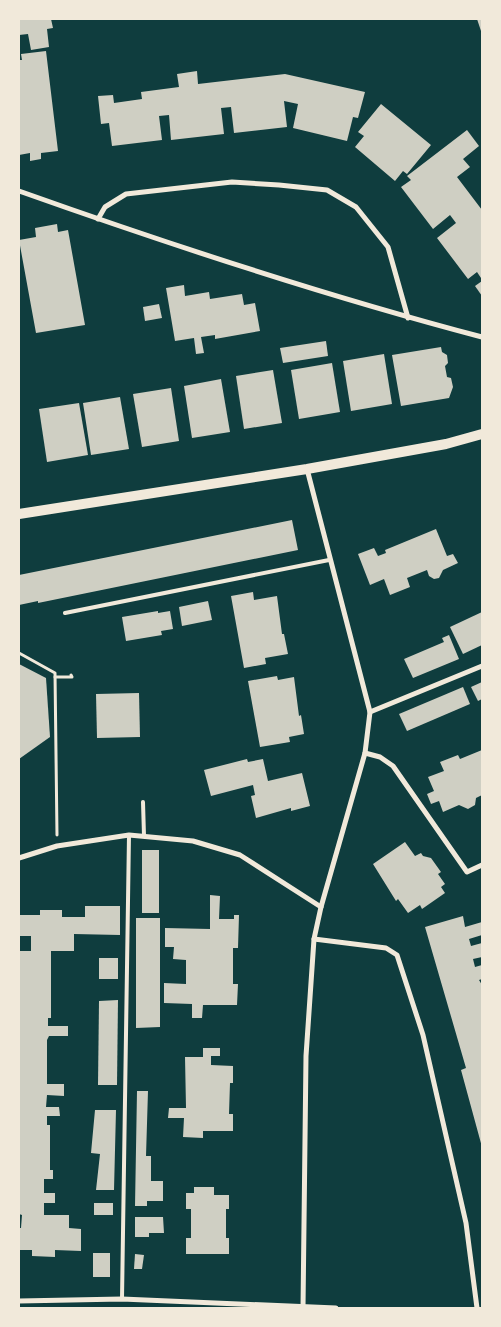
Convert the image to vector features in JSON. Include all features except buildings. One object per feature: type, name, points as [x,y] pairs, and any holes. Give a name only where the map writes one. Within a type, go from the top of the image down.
[{"type":"main road","points":[[19,514],[307,469],[446,444],[482,434]]},
{"type":"street","points":[[98,219],[105,207],[126,194],[232,182],[326,190],[356,207],[388,247],[408,318]]},
{"type":"street","points":[[19,190],[98,219],[408,318],[482,337]]},
{"type":"street","points":[[303,1307],[306,1056],[314,939],[321,907],[365,753],[370,712],[329,560],[307,469]]},
{"type":"street","points":[[370,712],[482,666]]},
{"type":"street","points":[[365,753],[380,757],[393,766],[467,872],[482,865]]},
{"type":"street","points":[[19,858],[57,846],[129,835],[193,841],[240,855],[321,907]]},
{"type":"street","points":[[314,939],[386,948],[397,955],[423,1035],[466,1223],[476,1308]]},
{"type":"street","points":[[19,1300],[122,1299],[336,1308]]},
{"type":"lane","points":[[64,613],[329,560]]},
{"type":"lane","points":[[143,802],[144,836]]},
{"type":"lane","points":[[122,1299],[129,835]]},
{"type":"path","points":[[19,653],[55,673],[57,846]]},
{"type":"path","points":[[55,678],[72,677],[71,675]]}]
